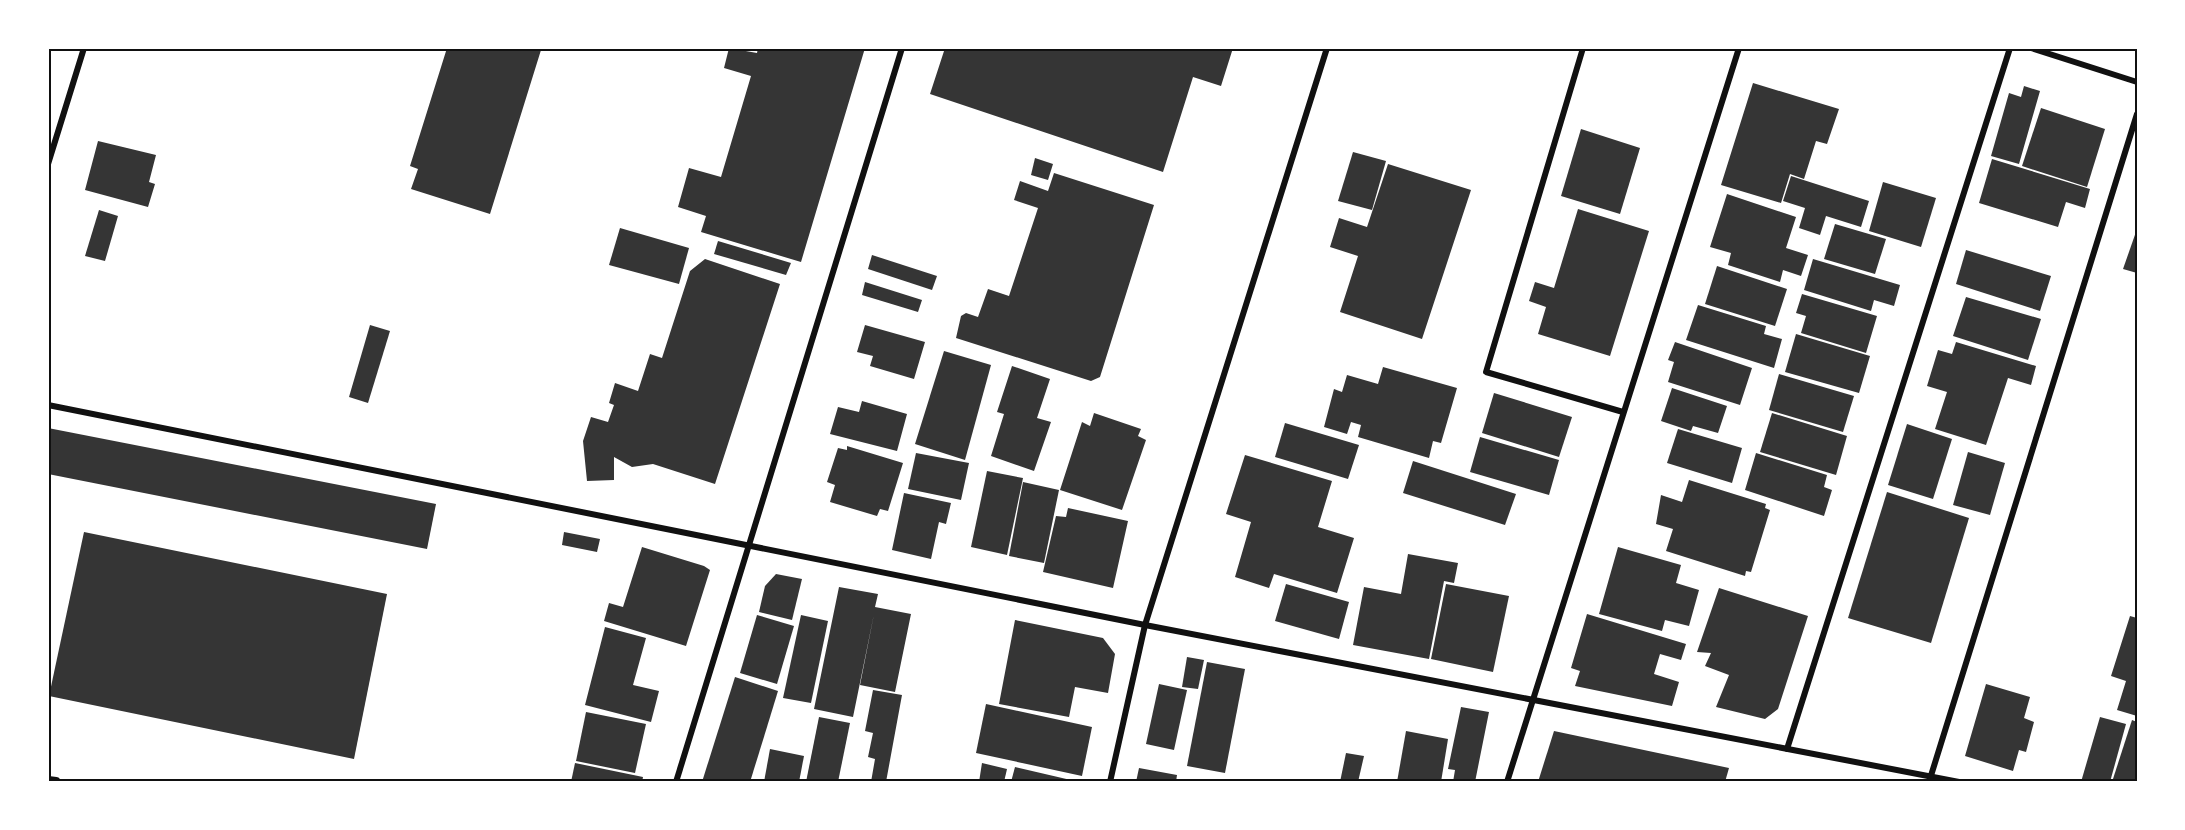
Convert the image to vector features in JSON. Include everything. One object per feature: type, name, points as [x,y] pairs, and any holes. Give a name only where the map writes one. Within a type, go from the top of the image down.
[{"type":"street","points":[[48,164],[84,48]]},
{"type":"street","points":[[676,782],[902,48]]},
{"type":"street","points":[[1110,782],[1145,625],[1327,48]]},
{"type":"street","points":[[1583,48],[1486,372],[1623,412]]},
{"type":"street","points":[[1507,782],[1738,48]]},
{"type":"street","points":[[1787,750],[2010,48]]},
{"type":"street","points":[[2031,48],[2137,82]]},
{"type":"street","points":[[1930,779],[2137,114]]},
{"type":"street","points":[[48,405],[1145,625],[1532,698],[1930,779],[1959,782]]},
{"type":"street","points":[[48,781],[56,782]]},
{"type":"building","points":[[447,48],[533,48],[541,50],[490,214],[411,189],[418,169],[410,166]]},
{"type":"building","points":[[729,48],[757,53],[758,48],[865,48],[801,262],[701,232],[706,216],[678,207],[689,168],[721,177],[751,76],[724,68]]},
{"type":"building","points":[[945,48],[1233,48],[1221,86],[1193,77],[1163,172],[930,94]]},
{"type":"building","points":[[1753,83],[1839,109],[1827,144],[1816,141],[1804,179],[1790,174],[1781,203],[1721,185]]},
{"type":"building","points":[[2024,86],[2040,91],[2019,164],[1991,156],[2009,93],[2021,97]]},
{"type":"building","points":[[2041,108],[2105,129],[2087,187],[2022,166]]},
{"type":"building","points":[[1581,129],[1640,148],[1620,214],[1561,196]]},
{"type":"building","points":[[98,141],[156,155],[149,182],[155,184],[148,207],[85,190]]},
{"type":"building","points":[[1353,152],[1386,161],[1372,210],[1338,201]]},
{"type":"building","points":[[1035,158],[1053,164],[1048,180],[1031,175]]},
{"type":"building","points":[[1992,159],[2090,189],[2085,208],[2066,202],[2058,227],[1979,203]]},
{"type":"building","points":[[1388,164],[1471,190],[1422,339],[1340,312],[1358,256],[1330,247],[1339,218],[1367,227]]},
{"type":"building","points":[[1054,173],[1154,205],[1100,377],[1091,381],[956,338],[961,316],[966,313],[978,317],[988,289],[1009,296],[1038,208],[1014,200],[1020,181],[1048,191]]},
{"type":"building","points":[[1791,176],[1869,201],[1861,227],[1826,216],[1820,235],[1799,228],[1805,208],[1783,201]]},
{"type":"building","points":[[1883,182],[1936,198],[1921,247],[1869,231]]},
{"type":"building","points":[[1727,194],[1796,217],[1786,248],[1808,255],[1801,276],[1783,270],[1780,282],[1728,265],[1731,253],[1710,247]]},
{"type":"building","points":[[1578,209],[1649,231],[1610,356],[1538,334],[1546,307],[1529,301],[1535,282],[1554,288]]},
{"type":"building","points":[[99,210],[118,216],[105,261],[85,256]]},
{"type":"building","points":[[1835,224],[1886,239],[1875,274],[1824,259]]},
{"type":"building","points":[[620,228],[689,248],[679,284],[609,265]]},
{"type":"building","points":[[2137,229],[2137,273],[2123,269]]},
{"type":"building","points":[[718,241],[791,263],[786,275],[714,254]]},
{"type":"building","points":[[1966,250],[2051,276],[2040,311],[1956,284]]},
{"type":"building","points":[[872,255],[937,276],[932,290],[868,269]]},
{"type":"building","points":[[705,259],[780,284],[715,484],[653,464],[632,467],[614,457],[614,480],[587,481],[583,441],[591,417],[608,422],[614,405],[609,403],[615,383],[638,391],[650,354],[662,358],[690,271]]},
{"type":"building","points":[[1813,259],[1900,285],[1894,306],[1874,300],[1871,311],[1804,290]]},
{"type":"building","points":[[1717,266],[1787,289],[1775,326],[1705,304]]},
{"type":"building","points":[[865,282],[922,300],[918,312],[862,295]]},
{"type":"building","points":[[1802,294],[1877,316],[1866,353],[1801,333],[1806,316],[1796,313]]},
{"type":"building","points":[[1966,297],[2041,319],[2028,360],[1953,336]]},
{"type":"building","points":[[1698,305],[1766,326],[1764,334],[1782,339],[1774,368],[1686,340]]},
{"type":"building","points":[[370,325],[390,331],[368,403],[349,397]]},
{"type":"building","points":[[865,325],[925,342],[914,379],[870,366],[873,356],[857,352]]},
{"type":"building","points":[[1796,334],[1870,356],[1859,393],[1785,372]]},
{"type":"building","points":[[1675,342],[1752,368],[1740,405],[1668,382],[1674,362],[1668,360]]},
{"type":"building","points":[[1956,342],[2036,366],[2031,385],[2008,378],[1986,445],[1935,429],[1947,392],[1927,386],[1938,350],[1952,354]]},
{"type":"building","points":[[944,351],[991,365],[965,460],[915,444]]},
{"type":"building","points":[[1012,366],[1050,379],[1037,418],[1051,422],[1034,471],[991,456],[1004,414],[997,412]]},
{"type":"building","points":[[1383,367],[1457,388],[1441,443],[1433,441],[1429,458],[1358,437],[1361,425],[1351,422],[1347,434],[1324,427],[1334,389],[1342,392],[1347,375],[1378,384]]},
{"type":"building","points":[[1779,374],[1854,396],[1843,432],[1769,410]]},
{"type":"building","points":[[1672,388],[1727,406],[1718,433],[1693,426],[1691,431],[1661,421]]},
{"type":"building","points":[[1494,393],[1572,417],[1559,457],[1482,433]]},
{"type":"building","points":[[862,401],[907,414],[897,451],[830,434],[838,407],[859,412]]},
{"type":"building","points":[[1094,413],[1141,429],[1138,436],[1146,440],[1122,510],[1060,490],[1082,422],[1090,426]]},
{"type":"building","points":[[1772,413],[1847,436],[1836,475],[1760,452]]},
{"type":"building","points":[[1285,423],[1359,445],[1348,479],[1275,457]]},
{"type":"building","points":[[1907,424],[1952,439],[1933,499],[1888,485]]},
{"type":"building","points":[[48,428],[436,504],[427,549],[48,474]]},
{"type":"building","points":[[1678,429],[1742,448],[1732,483],[1667,463]]},
{"type":"building","points":[[1480,437],[1559,460],[1549,495],[1470,472]]},
{"type":"building","points":[[847,446],[903,463],[888,511],[880,509],[877,516],[830,502],[835,485],[827,482],[838,448],[847,450]]},
{"type":"building","points":[[1968,452],[2005,463],[1990,515],[1953,505]]},
{"type":"building","points":[[916,453],[969,463],[961,500],[908,489]]},
{"type":"building","points":[[1756,453],[1827,475],[1824,487],[1832,490],[1824,516],[1745,490]]},
{"type":"building","points":[[1245,455],[1332,481],[1318,527],[1354,538],[1337,593],[1274,574],[1269,588],[1235,577],[1251,522],[1226,514]]},
{"type":"building","points":[[1413,461],[1516,494],[1505,525],[1403,493]]},
{"type":"building","points":[[987,471],[1023,478],[1007,555],[971,547]]},
{"type":"building","points":[[1689,480],[1766,504],[1765,508],[1770,510],[1751,572],[1746,571],[1745,576],[1666,551],[1673,529],[1656,524],[1661,495],[1682,502]]},
{"type":"building","points":[[1023,482],[1059,490],[1044,563],[1009,556]]},
{"type":"building","points":[[1887,492],[1969,518],[1931,643],[1848,618]]},
{"type":"building","points":[[904,493],[951,503],[946,524],[939,522],[931,559],[892,550]]},
{"type":"building","points":[[1068,508],[1128,521],[1113,588],[1043,572],[1056,516],[1066,517]]},
{"type":"building","points":[[84,532],[387,594],[354,759],[49,696]]},
{"type":"building","points":[[564,532],[600,539],[597,552],[562,545]]},
{"type":"building","points":[[642,547],[704,566],[710,570],[686,646],[604,621],[609,603],[623,607]]},
{"type":"building","points":[[1618,547],[1681,565],[1676,583],[1699,590],[1689,626],[1665,620],[1662,631],[1599,614]]},
{"type":"building","points":[[1408,554],[1458,563],[1454,583],[1444,581],[1429,659],[1353,645],[1364,587],[1401,594]]},
{"type":"building","points":[[776,574],[802,579],[792,620],[759,612],[765,586]]},
{"type":"building","points":[[1286,584],[1349,602],[1339,639],[1275,621]]},
{"type":"building","points":[[1446,584],[1509,596],[1493,672],[1431,659]]},
{"type":"building","points":[[839,587],[878,594],[875,607],[911,614],[895,692],[860,685],[874,614],[853,717],[814,709]]},
{"type":"building","points":[[1719,588],[1808,616],[1778,709],[1765,719],[1716,707],[1729,675],[1705,666],[1711,653],[1697,652]]},
{"type":"building","points":[[1587,614],[1686,644],[1681,660],[1660,654],[1654,674],[1679,682],[1672,706],[1575,686],[1580,671],[1571,668]]},
{"type":"building","points":[[757,615],[794,626],[777,684],[740,673]]},
{"type":"building","points":[[801,615],[828,621],[811,703],[783,698]]},
{"type":"building","points":[[2130,616],[2137,618],[2137,716],[2117,710],[2126,681],[2111,676]]},
{"type":"building","points":[[1015,620],[1103,638],[1115,654],[1108,693],[1075,687],[1069,717],[999,704]]},
{"type":"building","points":[[605,627],[646,638],[633,685],[659,691],[651,722],[585,705]]},
{"type":"building","points":[[1187,657],[1204,660],[1198,689],[1182,687]]},
{"type":"building","points":[[1207,662],[1245,669],[1225,773],[1187,766]]},
{"type":"building","points":[[735,677],[778,691],[750,782],[702,782]]},
{"type":"building","points":[[1159,684],[1187,690],[1174,750],[1146,744]]},
{"type":"building","points":[[1986,684],[2030,697],[2024,718],[2034,722],[2026,752],[2019,750],[2013,771],[1965,756]]},
{"type":"building","points":[[873,690],[902,695],[886,782],[871,782],[875,759],[868,757],[873,733],[865,731]]},
{"type":"building","points":[[986,704],[1092,727],[1082,776],[976,753]]},
{"type":"building","points":[[1461,707],[1489,712],[1475,782],[1453,782],[1455,770],[1448,769]]},
{"type":"building","points":[[586,712],[646,724],[635,773],[576,761]]},
{"type":"building","points":[[819,717],[850,723],[838,782],[806,782]]},
{"type":"building","points":[[2100,717],[2126,724],[2110,782],[2081,782]]},
{"type":"building","points":[[2132,720],[2137,722],[2137,782],[2112,782]]},
{"type":"building","points":[[1406,731],[1448,739],[1441,782],[1397,782]]},
{"type":"building","points":[[1554,731],[1729,768],[1725,782],[1538,782]]},
{"type":"building","points":[[770,749],[804,756],[799,782],[764,782]]},
{"type":"building","points":[[1346,753],[1364,756],[1358,782],[1340,782]]},
{"type":"building","points":[[575,763],[643,777],[642,782],[571,782]]},
{"type":"building","points":[[982,763],[1007,769],[1004,782],[979,782]]},
{"type":"building","points":[[1015,767],[1075,781],[1075,782],[1011,782]]},
{"type":"building","points":[[1139,768],[1177,775],[1176,782],[1136,782]]}]
